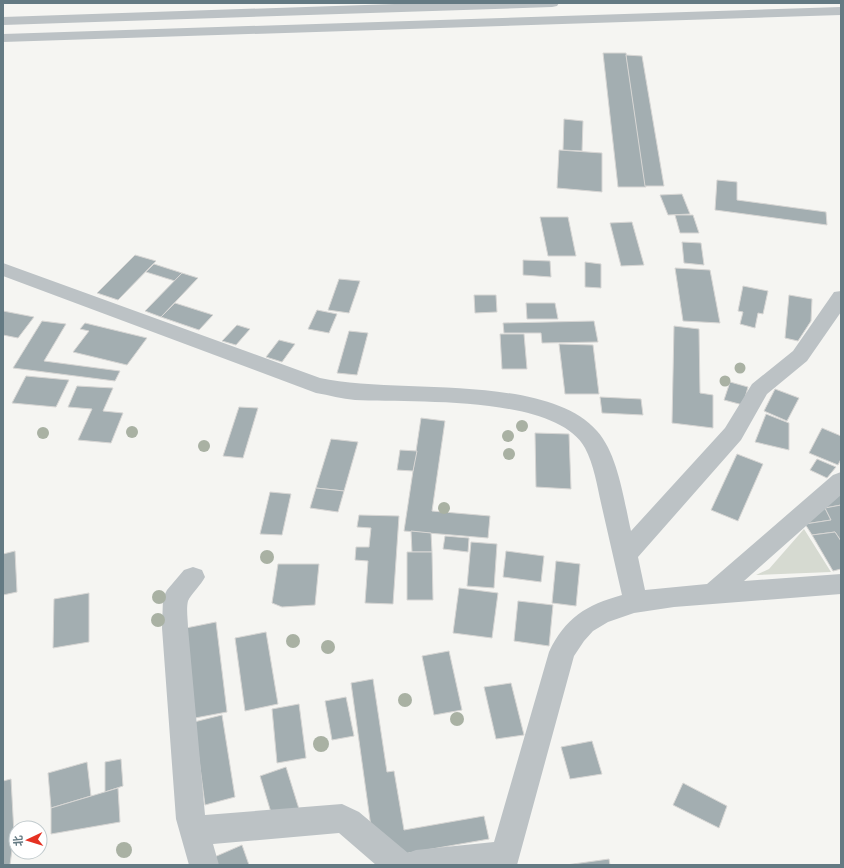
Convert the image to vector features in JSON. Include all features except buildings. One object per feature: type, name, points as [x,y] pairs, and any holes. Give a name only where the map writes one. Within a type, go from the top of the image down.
[{"type":"street","points":[[3,21],[552,3]]},
{"type":"street","points":[[3,38],[841,11]]},
{"type":"street","points":[[3,269],[316,385],[353,392],[490,398],[544,408],[577,424],[590,437],[598,452],[607,478],[636,603]]},
{"type":"street","points":[[625,554],[733,434],[759,389],[800,356],[841,297]]},
{"type":"street","points":[[714,594],[841,481]]},
{"type":"street","points":[[193,577],[176,598],[174,628],[188,794],[194,831],[204,865]]},
{"type":"street","points":[[416,865],[504,861],[562,652],[573,635],[583,624],[613,609],[667,597],[841,584]]},
{"type":"street","points":[[194,831],[323,818],[342,818],[349,822],[400,865]]},
{"type":"shaded area","points":[[804,529],[831,572],[756,575],[769,569]]}]
